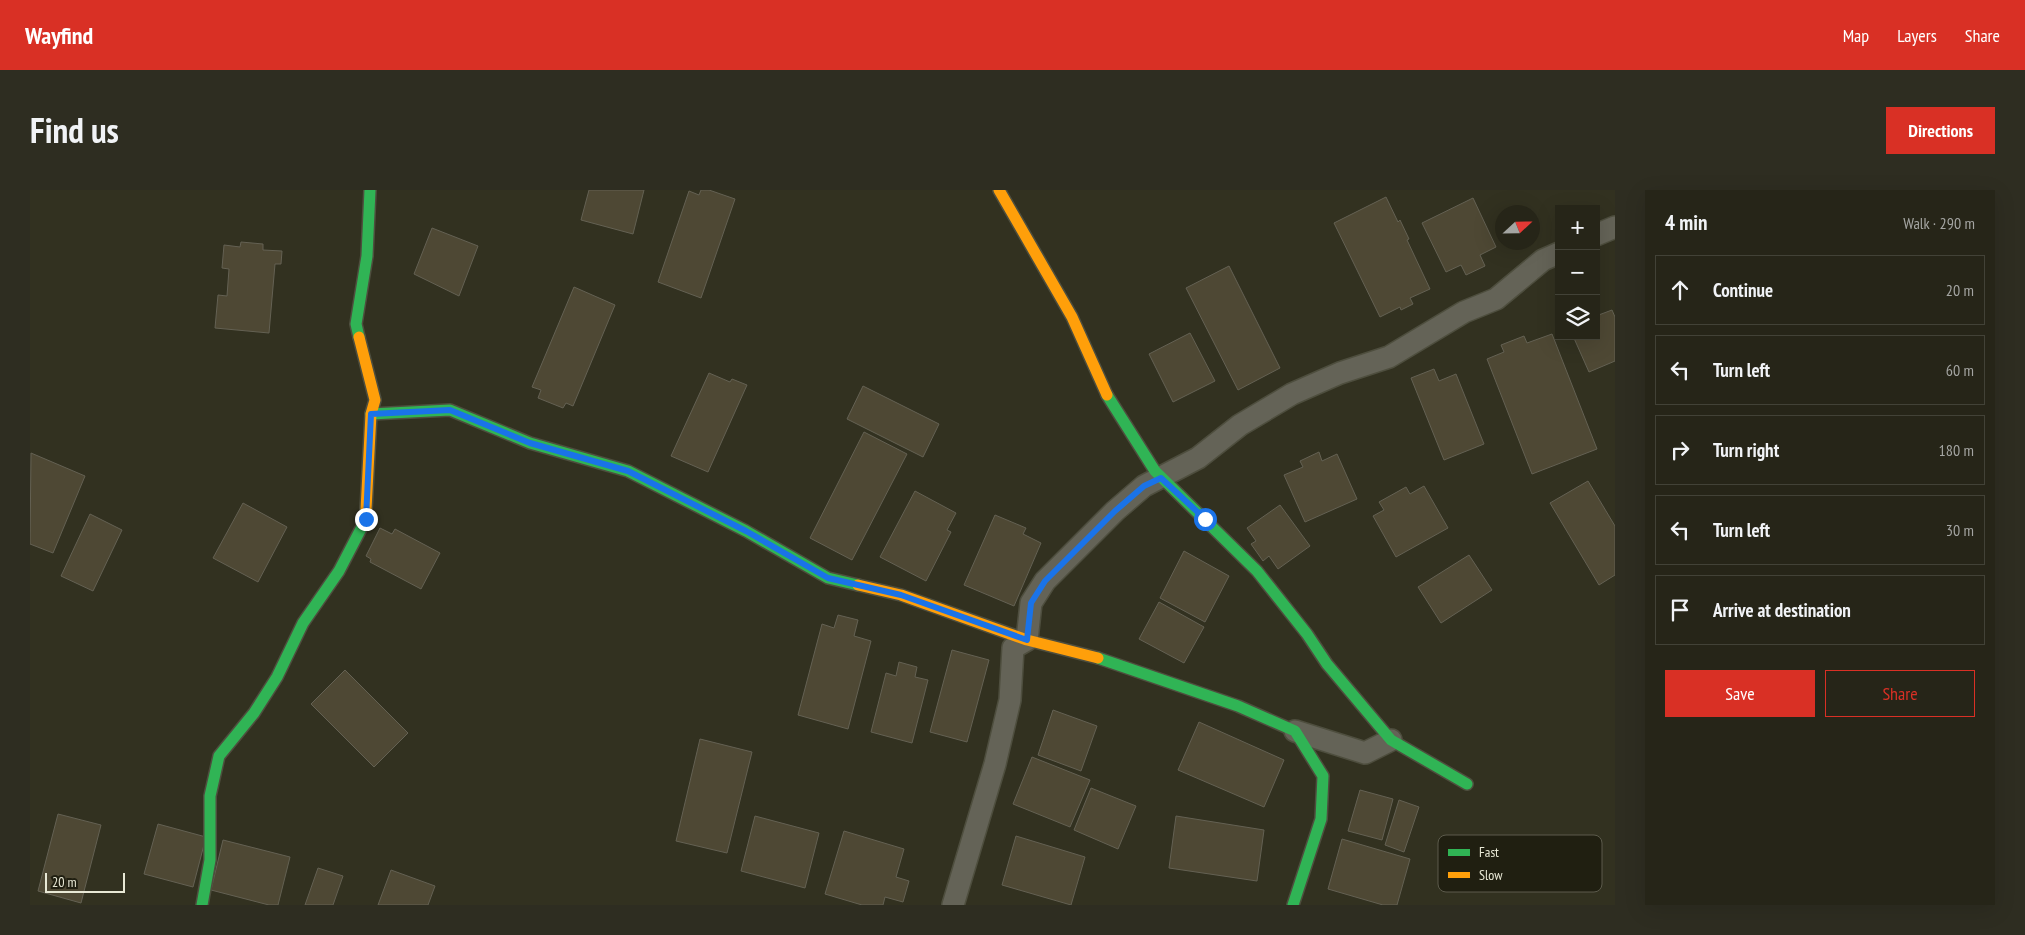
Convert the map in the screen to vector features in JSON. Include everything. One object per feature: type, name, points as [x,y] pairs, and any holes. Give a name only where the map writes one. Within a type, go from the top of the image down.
[{"type":"street","points":[[202,905],[210,860],[210,796],[218,756],[259,706],[277,677],[303,623],[339,571],[366,519],[371,414],[375,400],[356,324],[367,256],[370,190]]},
{"type":"street","points":[[998,190],[1072,317],[1109,399],[1161,478],[1256,571],[1307,634],[1327,664],[1391,740],[1466,784]]},
{"type":"street","points":[[1600,233],[1615,227]]},
{"type":"street","points":[[1027,640],[1031,603],[1045,581],[1115,511],[1144,486],[1198,458],[1240,425],[1292,394],[1340,373],[1389,356],[1464,312],[1496,299],[1543,260],[1555,255]]},
{"type":"street","points":[[371,414],[450,410],[530,443],[628,471],[746,531],[828,578],[901,595],[1027,640],[1107,660],[1238,706],[1295,731],[1364,753],[1391,740]]},
{"type":"street","points":[[953,905],[995,764],[1010,700],[1013,648],[1027,640]]},
{"type":"street","points":[[1294,905],[1321,818],[1323,776],[1295,731]]},
{"type":"building","points":[[589,190],[644,190],[633,234],[581,220]]},
{"type":"building","points":[[701,190],[709,190],[735,199],[701,298],[658,282],[689,191],[699,195]]},
{"type":"building","points":[[1386,197],[1398,222],[1400,220],[1409,239],[1407,240],[1430,289],[1410,298],[1413,304],[1401,310],[1400,307],[1380,317],[1334,223]]},
{"type":"building","points":[[1473,198],[1495,248],[1480,255],[1485,266],[1466,275],[1461,265],[1446,272],[1422,223]]},
{"type":"building","points":[[432,228],[478,246],[459,296],[414,274]]},
{"type":"building","points":[[241,242],[263,244],[263,250],[282,251],[281,264],[275,264],[269,333],[215,328],[218,295],[227,296],[229,269],[222,268],[224,245],[240,247]]},
{"type":"building","points":[[1229,266],[1280,368],[1238,390],[1186,288]]},
{"type":"building","points":[[574,287],[615,305],[573,406],[566,403],[563,408],[538,398],[541,390],[532,387]]},
{"type":"building","points":[[1612,310],[1615,317],[1615,361],[1589,372],[1575,340],[1600,340],[1600,314]]},
{"type":"building","points":[[1190,333],[1215,381],[1173,402],[1149,354]]},
{"type":"building","points":[[1552,334],[1597,449],[1532,474],[1487,359],[1504,352],[1501,345],[1524,336],[1527,343]]},
{"type":"building","points":[[1434,369],[1439,381],[1456,374],[1484,444],[1444,460],[1411,378]]},
{"type":"building","points":[[709,373],[730,382],[732,379],[747,385],[708,472],[671,456]]},
{"type":"building","points":[[863,386],[939,424],[923,457],[847,419]]},
{"type":"building","points":[[864,432],[907,454],[852,560],[810,538]]},
{"type":"building","points":[[1319,452],[1322,461],[1337,454],[1357,499],[1305,522],[1284,475],[1303,467],[1300,461]]},
{"type":"building","points":[[31,453],[85,476],[53,553],[30,544]]},
{"type":"building","points":[[1588,481],[1615,526],[1615,575],[1599,585],[1550,503]]},
{"type":"building","points":[[1424,486],[1448,528],[1396,557],[1373,516],[1384,510],[1379,502],[1406,487],[1410,494]]},
{"type":"building","points":[[915,491],[956,513],[947,530],[951,532],[926,581],[880,557]]},
{"type":"building","points":[[243,503],[287,527],[258,582],[213,558]]},
{"type":"building","points":[[1280,505],[1310,546],[1278,569],[1269,556],[1263,561],[1251,544],[1256,541],[1247,528]]},
{"type":"building","points":[[90,514],[122,530],[93,591],[61,576]]},
{"type":"building","points":[[995,515],[1026,528],[1023,534],[1041,543],[1014,606],[964,585]]},
{"type":"building","points":[[380,528],[392,534],[395,529],[440,553],[421,589],[370,562],[371,559],[366,556]]},
{"type":"building","points":[[1184,551],[1229,576],[1205,622],[1160,598]]},
{"type":"building","points":[[1469,555],[1492,590],[1441,623],[1418,587]]},
{"type":"building","points":[[1159,602],[1204,627],[1184,663],[1139,639]]},
{"type":"building","points":[[838,615],[858,620],[854,636],[871,641],[848,729],[798,715],[822,624],[834,628]]},
{"type":"building","points":[[952,650],[989,660],[967,742],[930,732]]},
{"type":"building","points":[[899,662],[917,667],[915,677],[928,680],[912,743],[871,732],[886,673],[896,676]]},
{"type":"building","points":[[345,670],[408,733],[374,767],[311,704]]},
{"type":"building","points":[[1053,710],[1097,726],[1081,771],[1038,755]]},
{"type":"building","points":[[1199,722],[1284,760],[1264,807],[1178,770]]},
{"type":"building","points":[[700,739],[752,752],[727,853],[676,841]]},
{"type":"building","points":[[1032,757],[1090,780],[1070,827],[1013,804]]},
{"type":"building","points":[[1091,788],[1136,806],[1118,849],[1074,830]]},
{"type":"building","points":[[1360,790],[1393,799],[1382,840],[1348,831]]},
{"type":"building","points":[[1399,800],[1419,807],[1404,852],[1385,845]]},
{"type":"building","points":[[58,814],[101,825],[81,903],[38,891]]},
{"type":"building","points":[[755,816],[819,833],[805,888],[741,871]]},
{"type":"building","points":[[1176,816],[1264,830],[1257,881],[1169,868]]},
{"type":"building","points":[[158,824],[206,837],[193,887],[144,874]]},
{"type":"building","points":[[844,831],[904,849],[896,877],[909,881],[903,902],[885,897],[883,905],[862,905],[825,894]]},
{"type":"building","points":[[1016,836],[1085,857],[1071,905],[1002,885]]},
{"type":"building","points":[[1342,839],[1410,859],[1397,905],[1383,905],[1328,889]]},
{"type":"building","points":[[223,840],[290,857],[278,905],[269,905],[211,890]]},
{"type":"building","points":[[318,868],[343,876],[333,905],[305,905]]},
{"type":"building","points":[[391,870],[435,886],[428,905],[378,905]]},
{"type":"traffic: fast","points":[[359,337],[356,324],[367,256],[370,190]]},
{"type":"traffic: fast","points":[[1107,395],[1155,471],[1257,571],[1307,634],[1327,664],[1391,740],[1467,784]]},
{"type":"traffic: fast","points":[[371,414],[450,410],[530,443],[628,471],[746,531],[828,578],[858,585]]},
{"type":"traffic: fast","points":[[202,905],[210,860],[210,796],[219,756],[254,713],[277,677],[303,623],[339,571],[366,519],[366,510]]},
{"type":"traffic: fast","points":[[1098,658],[1238,706],[1295,731],[1323,776],[1321,819],[1293,905]]},
{"type":"traffic: slow","points":[[999,190],[1072,317],[1107,395]]},
{"type":"traffic: slow","points":[[359,337],[375,400],[371,414],[366,510]]},
{"type":"traffic: slow","points":[[858,585],[901,595],[1027,640],[1098,658]]},
{"type":"route","points":[[366,519],[371,414],[450,410],[530,443],[628,471],[746,531],[828,578],[901,595],[1027,640],[1031,603],[1045,581],[1115,511],[1144,486],[1161,478],[1205,519]]}]
